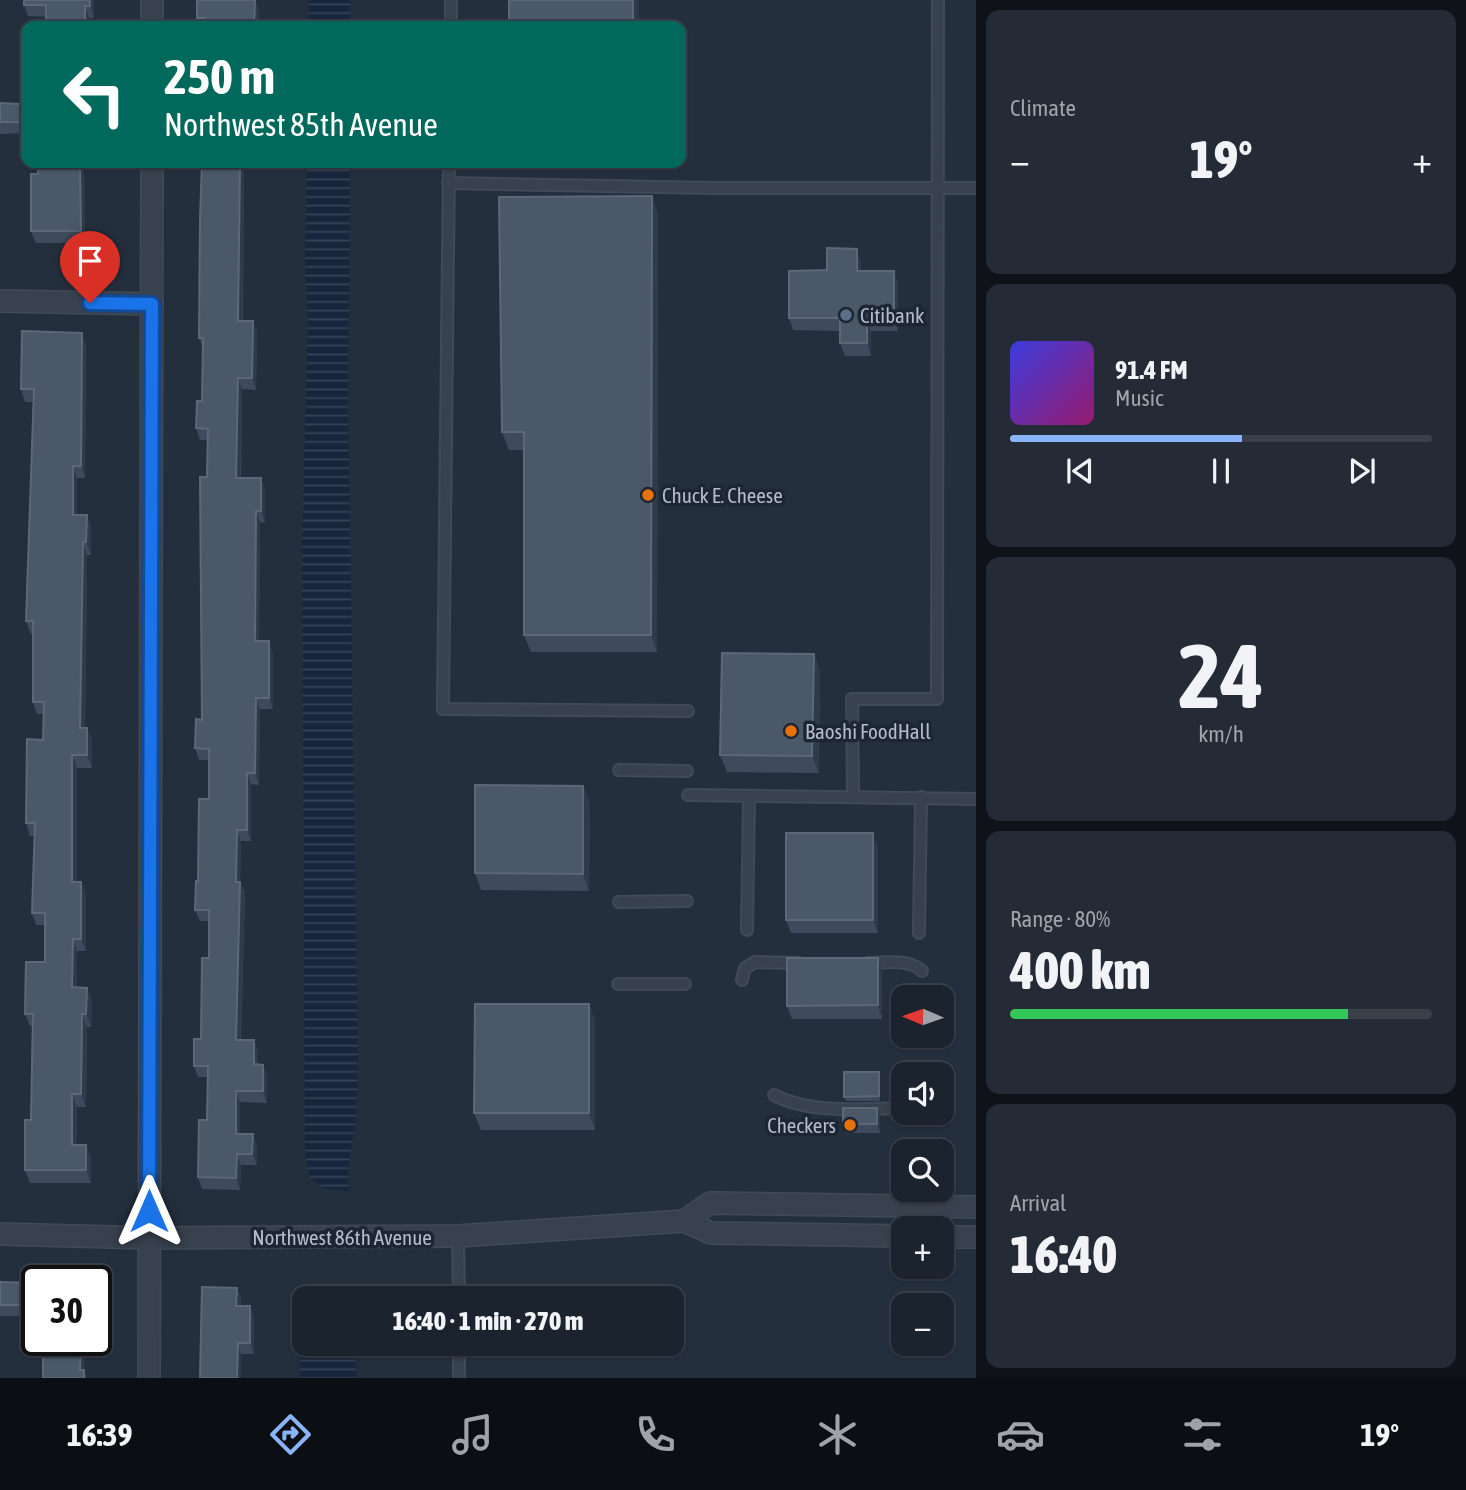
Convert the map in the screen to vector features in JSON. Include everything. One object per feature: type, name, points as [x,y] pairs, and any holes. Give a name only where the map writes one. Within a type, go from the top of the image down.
[{"type":"street","points":[[152,0],[152,21]]},
{"type":"street","points":[[149,1378],[152,168]]},
{"type":"street","points":[[0,302],[152,304]]},
{"type":"street","name":"Northwest 86th Avenue","points":[[684,1221],[710,1203],[976,1207]]},
{"type":"street","name":"Northwest 86th Avenue","points":[[0,1234],[149,1238],[458,1236],[684,1221],[711,1233],[891,1236]]},
{"type":"street","points":[[954,1237],[976,1237]]},
{"type":"lane","points":[[451,21],[452,0]]},
{"type":"lane","points":[[853,796],[852,699],[937,699],[938,0]]},
{"type":"lane","points":[[449,168],[443,709],[688,711]]},
{"type":"lane","points":[[448,183],[714,188],[976,188]]},
{"type":"lane","points":[[619,770],[687,771]]},
{"type":"lane","points":[[688,795],[976,799]]},
{"type":"lane","points":[[747,930],[749,797]]},
{"type":"lane","points":[[919,933],[921,797]]},
{"type":"lane","points":[[619,902],[687,901]]},
{"type":"lane","points":[[742,980],[745,968],[755,962],[806,962]]},
{"type":"lane","points":[[858,963],[904,963],[915,965],[922,971]]},
{"type":"lane","points":[[618,984],[685,984]]},
{"type":"lane","points":[[774,1095],[789,1102],[806,1105],[891,1108]]},
{"type":"lane","points":[[458,1236],[459,1286]]},
{"type":"lane","points":[[459,1356],[459,1378]]},
{"type":"water","points":[[309,0],[350,0],[350,21],[308,21]]},
{"type":"water","points":[[307,168],[350,168],[348,403],[358,1056],[356,1120],[348,1167],[349,1191],[325,1189],[309,1176],[305,1152],[302,546],[308,323],[305,261]]},
{"type":"water","points":[[300,1356],[355,1356],[357,1378],[300,1378]]},
{"type":"building","points":[[24,0],[90,0],[90,6],[85,6],[85,21],[46,21],[46,5],[24,5]]},
{"type":"building","points":[[197,0],[255,0],[254,21],[204,21],[204,18],[197,18]]},
{"type":"building","points":[[509,0],[633,0],[633,21],[509,21]]},
{"type":"building","points":[[0,103],[21,104],[21,122],[0,122]]},
{"type":"building","points":[[38,168],[80,168],[81,231],[31,231],[31,174],[38,174]]},
{"type":"building","points":[[202,168],[240,168],[238,321],[253,321],[252,378],[238,378],[236,478],[261,478],[261,511],[256,511],[255,641],[269,641],[269,698],[256,698],[255,773],[247,773],[247,830],[237,830],[236,882],[240,882],[236,1040],[254,1040],[254,1064],[263,1065],[263,1091],[236,1091],[236,1134],[253,1134],[252,1154],[237,1154],[236,1178],[198,1177],[199,1120],[207,1120],[208,1066],[194,1066],[194,1039],[201,1039],[202,958],[209,958],[209,910],[195,910],[199,799],[209,799],[209,749],[195,748],[196,719],[202,720],[200,477],[207,477],[208,429],[196,428],[197,401],[202,401],[203,338],[199,338]]},
{"type":"building","points":[[652,196],[651,635],[524,635],[524,432],[502,432],[499,197]]},
{"type":"building","points":[[827,248],[857,249],[857,271],[894,271],[894,318],[867,318],[867,343],[840,343],[840,318],[789,318],[789,271],[827,270]]},
{"type":"building","points":[[22,331],[82,333],[81,466],[73,466],[73,515],[87,515],[86,542],[83,542],[80,728],[87,728],[87,755],[72,755],[72,882],[81,882],[81,939],[73,939],[72,987],[87,988],[86,1014],[82,1014],[81,1094],[72,1094],[72,1145],[86,1145],[86,1170],[25,1170],[25,1120],[31,1120],[33,1014],[25,1014],[26,962],[45,962],[45,913],[32,913],[35,823],[26,823],[27,739],[43,740],[44,702],[33,702],[33,621],[26,621],[34,389],[21,389]]},
{"type":"building","points":[[722,653],[814,654],[812,756],[720,755]]},
{"type":"building","points":[[475,785],[583,786],[583,874],[475,873]]},
{"type":"building","points":[[786,833],[873,833],[873,920],[786,920]]},
{"type":"building","points":[[787,958],[878,958],[878,1005],[787,1006]]},
{"type":"building","points":[[475,1004],[589,1004],[589,1113],[474,1113]]},
{"type":"building","points":[[844,1072],[879,1072],[879,1096],[844,1097]]},
{"type":"building","points":[[843,1108],[877,1108],[877,1124],[843,1124]]},
{"type":"building","points":[[0,1282],[21,1283],[21,1305],[0,1305]]},
{"type":"building","points":[[202,1287],[237,1288],[236,1306],[250,1306],[250,1343],[238,1343],[237,1378],[200,1378]]},
{"type":"building","points":[[43,1356],[80,1356],[80,1370],[84,1370],[84,1378],[43,1378]]},
{"type":"place","name":"Citibank","points":[[846,315]]},
{"type":"place","name":"Chuck E. Cheese","points":[[648,495]]},
{"type":"place","name":"Baoshi FoodHall","points":[[791,731]]},
{"type":"place","name":"Checkers","points":[[850,1125]]},
{"type":"route","points":[[90,303],[152,304],[149,1211]]}]
